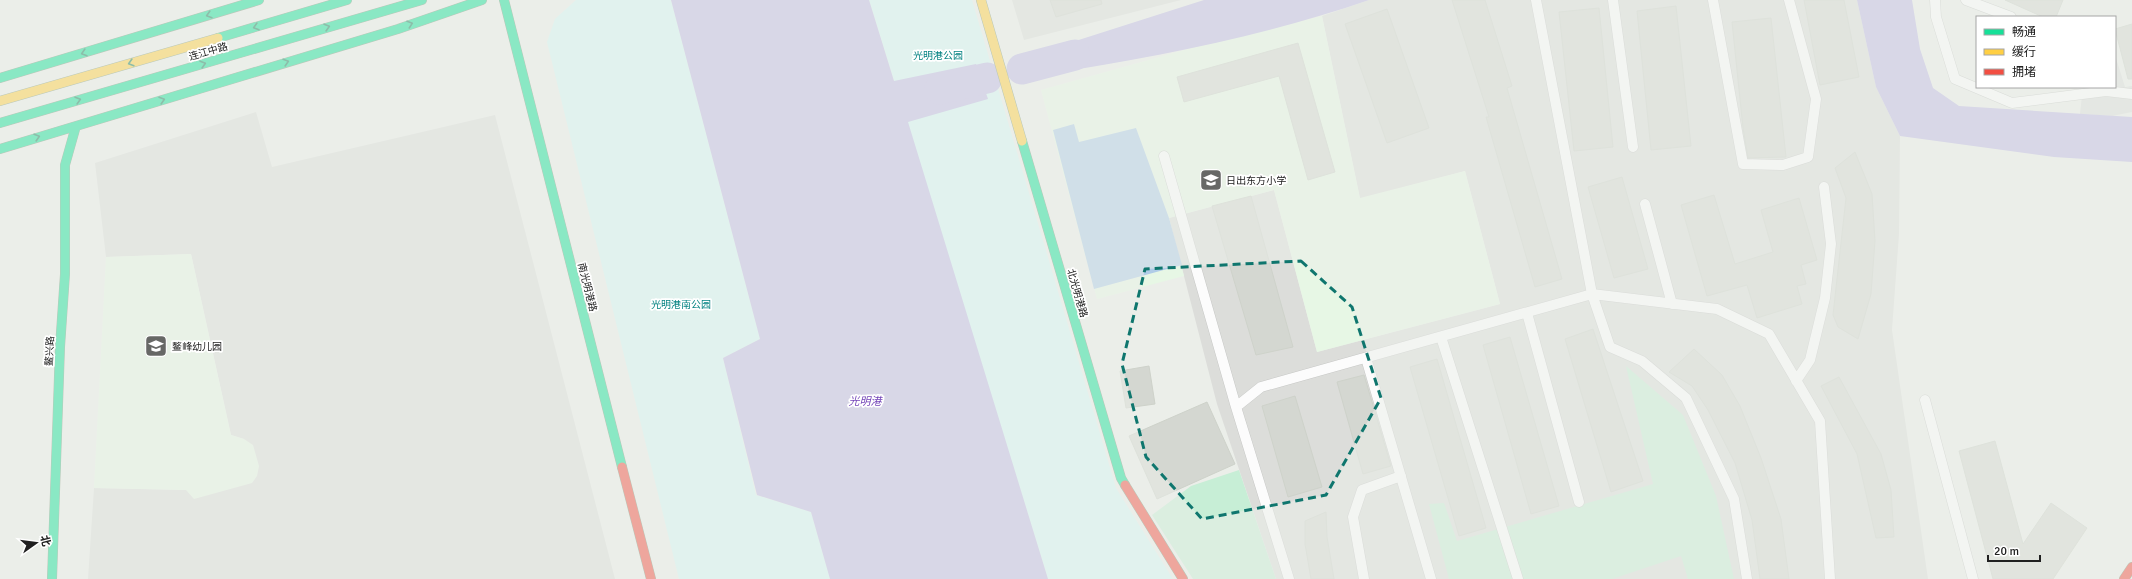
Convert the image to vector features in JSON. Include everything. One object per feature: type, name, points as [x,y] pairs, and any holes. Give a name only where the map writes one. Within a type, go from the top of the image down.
[{"type":"main road","points":[[0,78],[259,0]]},
{"type":"main road","name":"连江中路","points":[[0,101],[347,0]]},
{"type":"main road","name":"连江中路","points":[[0,123],[422,0]]},
{"type":"main road","points":[[0,149],[398,29],[482,0]]},
{"type":"main road","name":"南光明港路","points":[[504,0],[651,579]]},
{"type":"main road","name":"北光明港路","points":[[981,0],[1121,478],[1183,579]]},
{"type":"main road","name":"鳌兴路","points":[[52,579],[60,347],[65,274],[65,165],[76,126]]},
{"type":"main road","points":[[2124,579],[2132,567]]},
{"type":"lane","points":[[1540,0],[1536,0],[1592,294],[1610,348],[1642,361],[1686,398],[1734,499],[1747,579]]},
{"type":"lane","points":[[1613,0],[1633,147]]},
{"type":"lane","points":[[1713,0],[1742,164],[1783,165],[1808,158],[1816,99],[1789,0]]},
{"type":"lane","points":[[1935,0],[1936,17],[1955,79],[1976,88]]},
{"type":"lane","points":[[1966,0],[2008,16]]},
{"type":"lane","points":[[1976,88],[2012,103],[2106,89],[2132,94]]},
{"type":"lane","points":[[1164,156],[1236,407],[1289,579]]},
{"type":"lane","points":[[1796,381],[1810,360],[1825,298],[1831,244],[1824,187]]},
{"type":"lane","points":[[1645,204],[1672,304]]},
{"type":"lane","points":[[1236,407],[1261,387],[1592,294],[1717,310],[1769,334],[1820,421],[1830,579]]},
{"type":"lane","points":[[1527,313],[1579,502]]},
{"type":"lane","points":[[1441,337],[1518,579]]},
{"type":"lane","points":[[1366,358],[1431,579]]},
{"type":"lane","points":[[1925,400],[1973,579]]},
{"type":"lane","points":[[1364,579],[1353,516],[1362,490],[1400,476]]},
{"type":"highlighted area","points":[[1301,261],[1352,307],[1381,398],[1326,495],[1202,519],[1146,457],[1122,364],[1145,269]]},
{"type":"shaded area","points":[[1012,0],[1181,0],[1024,40]]},
{"type":"shaded area","points":[[1369,0],[1857,0],[1876,87],[1900,136],[1899,234],[1892,330],[1928,579],[1276,579],[1217,404],[1169,218],[1274,190],[1317,352],[1500,304],[1465,171],[1360,199],[1322,16]]},
{"type":"shaded area","name":"日出东方小学","points":[[1322,16],[1360,198],[1465,171],[1500,304],[1317,352],[1274,190],[1169,218],[1184,276],[1097,299],[1041,90],[1188,49]]},
{"type":"shaded area","points":[[2116,58],[2125,87],[2132,86],[2132,112],[2112,116],[2080,114],[2083,88],[2116,88]]},
{"type":"shaded area","points":[[256,112],[272,167],[495,115],[615,579],[88,579],[94,488],[186,490],[244,439],[231,435],[191,254],[106,257],[95,163]]},
{"type":"shaded area","points":[[1074,124],[1079,142],[1136,128],[1169,218],[1182,265],[1094,289],[1053,130]]},
{"type":"shaded area","name":"鳌峰幼儿园","points":[[191,254],[231,435],[244,439],[253,445],[259,466],[257,476],[252,483],[194,499],[186,490],[94,488],[106,257]]},
{"type":"green space","name":"光明港南公园","points":[[576,0],[671,0],[760,339],[723,358],[756,495],[811,512],[830,579],[679,579],[547,42],[555,19]]},
{"type":"green space","name":"光明港公园","points":[[869,0],[972,0],[1116,488],[1173,579],[1048,579]]},
{"type":"green space","points":[[1626,366],[1683,415],[1716,496],[1734,579],[1688,579],[1681,556],[1612,579],[1449,579],[1429,504],[1444,503],[1457,541],[1653,484]]},
{"type":"green space","points":[[1239,470],[1276,579],[1193,579],[1152,515],[1191,486]]},
{"type":"water","name":"光明港","points":[[671,0],[869,0],[894,81],[976,64],[988,99],[908,122],[1048,579],[830,579],[811,512],[757,495],[723,358],[760,339]]},
{"type":"water","points":[[1204,0],[1369,0],[1330,13],[1250,35],[1170,53],[1048,74],[1034,66],[1041,52]]},
{"type":"water","points":[[1857,0],[1912,0],[1920,49],[1933,88],[1959,106],[2132,117],[2132,162],[2054,157],[1900,136],[1876,87]]},
{"type":"building","points":[[1050,0],[1101,0],[1102,4],[1056,17]]},
{"type":"building","points":[[1452,0],[1485,0],[1512,86],[1507,88],[1562,279],[1535,287],[1486,117],[1489,117]]},
{"type":"building","points":[[1804,0],[1844,0],[1859,77],[1820,85]]},
{"type":"building","points":[[2005,0],[2063,0],[2056,16],[2041,16]]},
{"type":"building","points":[[1676,6],[1691,146],[1651,150],[1637,11]]},
{"type":"building","points":[[1599,8],[1613,147],[1574,151],[1559,12]]},
{"type":"building","points":[[1387,9],[1429,128],[1387,143],[1345,24]]},
{"type":"building","points":[[1771,18],[1786,157],[1748,158],[1743,128],[1732,22]]},
{"type":"building","points":[[2132,24],[2132,79],[2128,79],[2116,29]]},
{"type":"building","points":[[1298,43],[1335,172],[1308,180],[1279,76],[1184,102],[1177,77]]},
{"type":"building","points":[[1855,152],[1872,194],[1875,241],[1871,294],[1858,339],[1838,327],[1833,315],[1846,198],[1835,168]]},
{"type":"building","points":[[1622,177],[1648,269],[1614,278],[1588,187]]},
{"type":"building","points":[[1714,195],[1735,264],[1773,252],[1761,210],[1799,198],[1817,260],[1801,265],[1806,284],[1797,286],[1802,304],[1757,318],[1747,285],[1707,296],[1681,205]]},
{"type":"building","points":[[1251,196],[1293,347],[1256,355],[1212,206]]},
{"type":"building","points":[[1593,329],[1643,481],[1611,492],[1565,339]]},
{"type":"building","points":[[1510,337],[1559,506],[1531,514],[1483,345]]},
{"type":"building","points":[[1694,349],[1722,375],[1740,406],[1761,458],[1781,519],[1789,579],[1760,579],[1752,520],[1735,463],[1708,410],[1692,386],[1669,372]]},
{"type":"building","points":[[1437,359],[1486,528],[1459,536],[1410,367]]},
{"type":"building","points":[[1149,366],[1155,404],[1126,408],[1120,371]]},
{"type":"building","points":[[1364,375],[1391,466],[1363,474],[1337,382]]},
{"type":"building","points":[[1839,377],[1881,454],[1891,490],[1894,537],[1876,538],[1857,454],[1821,386]]},
{"type":"building","points":[[1295,396],[1322,487],[1288,497],[1262,406]]},
{"type":"building","points":[[1207,402],[1235,464],[1157,499],[1129,436]]},
{"type":"building","points":[[1995,441],[2023,544],[2051,503],[2087,528],[2053,579],[1993,579],[1959,451]]},
{"type":"building","points":[[1326,512],[1327,537],[1334,579],[1311,579],[1305,544],[1305,521]]},
{"type":"waterway","points":[[1022,69],[1075,55]]},
{"type":"waterway","points":[[940,89],[987,78]]},
{"type":"traffic: fast","points":[[0,78],[259,0]]},
{"type":"traffic: fast","points":[[218,38],[347,0]]},
{"type":"traffic: fast","points":[[0,123],[422,0]]},
{"type":"traffic: fast","points":[[0,149],[398,29],[482,0]]},
{"type":"traffic: fast","points":[[504,0],[622,467]]},
{"type":"traffic: fast","points":[[52,579],[60,347],[65,274],[65,165],[76,126]]},
{"type":"traffic: fast","points":[[1022,141],[1121,478],[1125,485]]},
{"type":"traffic: slow","points":[[981,0],[1022,141]]},
{"type":"traffic: slow","points":[[0,101],[218,38]]},
{"type":"traffic: jam","points":[[622,467],[651,579]]},
{"type":"traffic: jam","points":[[1125,485],[1183,579]]},
{"type":"traffic: jam","points":[[2124,579],[2132,567]]},
{"type":"place","name":"日出东方小学","points":[[1211,180]]},
{"type":"place","name":"鳌峰幼儿园","points":[[156,346]]}]
